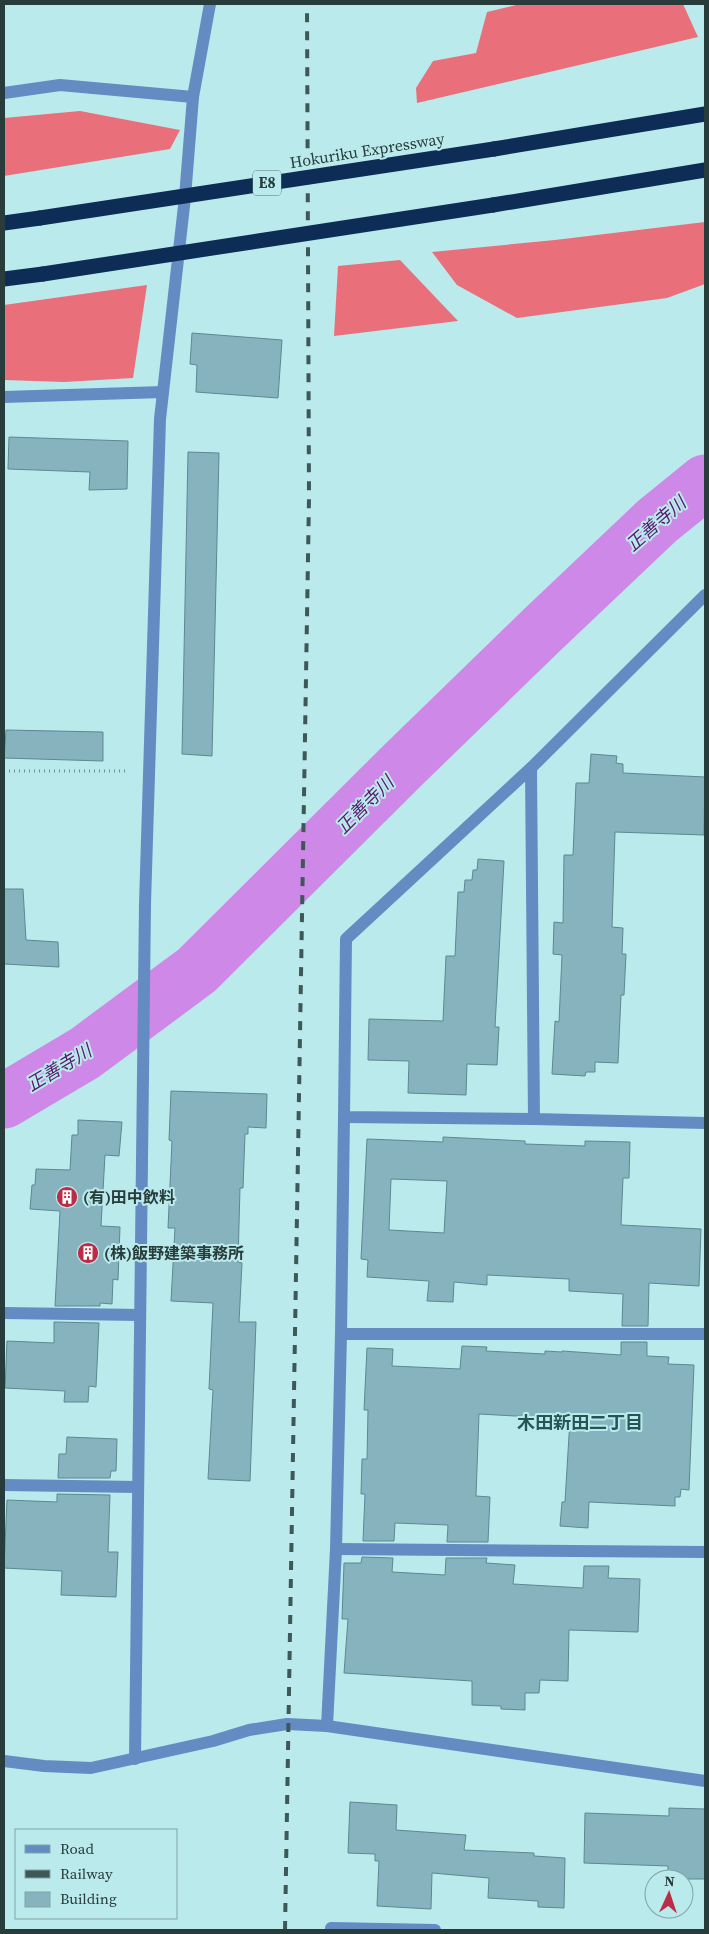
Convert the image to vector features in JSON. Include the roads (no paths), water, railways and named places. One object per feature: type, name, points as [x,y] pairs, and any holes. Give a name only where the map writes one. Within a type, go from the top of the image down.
[{"type":"highway","name":"Hokuriku Expressway","points":[[4,223],[494,149],[705,114]]},
{"type":"highway","points":[[4,279],[493,205],[705,170]]},
{"type":"street","points":[[135,1759],[145,904],[160,429],[185,197],[193,97],[210,4]]},
{"type":"street","points":[[4,93],[60,85],[193,97]]},
{"type":"street","points":[[4,397],[163,392]]},
{"type":"street","points":[[327,1726],[336,1549],[346,939],[530,768],[705,595]]},
{"type":"street","points":[[530,768],[534,1119]]},
{"type":"street","points":[[344,1117],[705,1123]]},
{"type":"street","points":[[4,1313],[140,1315]]},
{"type":"street","points":[[341,1334],[705,1334]]},
{"type":"street","points":[[4,1485],[138,1487]]},
{"type":"street","points":[[336,1549],[705,1552]]},
{"type":"street","points":[[4,1761],[44,1766],[91,1768],[259,1728],[287,1724],[327,1726],[705,1780]]},
{"type":"street","points":[[331,1930],[331,1928],[435,1930]]},
{"type":"waterway","name":"正善寺川","points":[[4,1101],[85,1053],[197,970],[542,630],[657,521],[705,482]]},
{"type":"railway","points":[[285,1930],[309,498],[307,4]]},
{"type":"place","name":"(有)田中飲料","points":[[67,1197]]},
{"type":"place","name":"(株)飯野建築事務所","points":[[88,1253]]},
{"type":"district","name":"木田新田二丁目","points":[[580,1423]]}]
